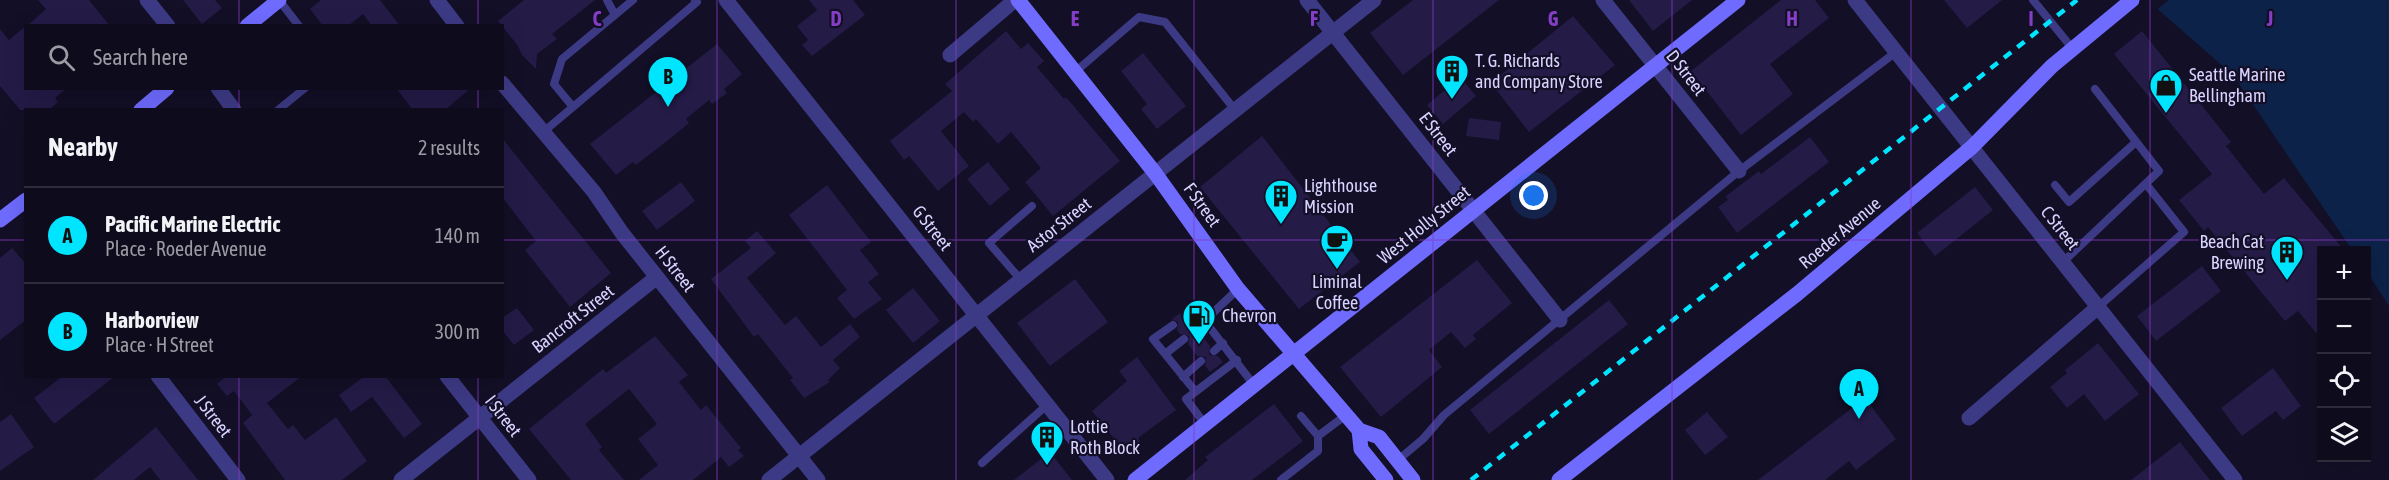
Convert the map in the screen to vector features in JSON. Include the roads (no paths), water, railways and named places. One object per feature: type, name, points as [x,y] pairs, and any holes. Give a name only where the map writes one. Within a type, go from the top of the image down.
[{"type":"main road","points":[[249,24],[279,0]]},
{"type":"main road","name":"West Holly Street","points":[[1135,480],[1738,0]]},
{"type":"main road","name":"Roeder Avenue","points":[[1560,480],[1797,294],[1972,147],[2072,48],[2132,0]]},
{"type":"main road","name":"F Street","points":[[1022,2],[1155,173],[1238,289],[1359,430],[1379,437],[1413,480]]},
{"type":"main road","points":[[143,108],[165,90]]},
{"type":"main road","points":[[2,215],[24,206]]},
{"type":"main road","name":"F Street","points":[[1359,430],[1361,449],[1386,480]]},
{"type":"street","points":[[437,0],[455,24]]},
{"type":"street","name":"G Street","points":[[726,0],[1107,480]]},
{"type":"street","name":"E Street","points":[[1307,0],[1560,320]]},
{"type":"street","name":"Astor Street","points":[[769,480],[1374,0]]},
{"type":"street","name":"D Street","points":[[1603,0],[1739,171]]},
{"type":"street","name":"C Street","points":[[1855,0],[2235,480]]},
{"type":"street","points":[[149,1],[166,24]]},
{"type":"street","points":[[950,55],[1022,2]]},
{"type":"street","name":"H Street","points":[[504,86],[594,192],[622,233],[818,480]]},
{"type":"street","points":[[219,90],[233,108]]},
{"type":"street","name":"Bancroft Street","points":[[400,480],[657,278]]},
{"type":"street","points":[[1970,418],[2098,307]]},
{"type":"street","name":"J Street","points":[[160,378],[238,480]]},
{"type":"street","name":"I Street","points":[[449,378],[529,480]]},
{"type":"lane","points":[[279,0],[297,24]]},
{"type":"lane","points":[[607,0],[615,15]]},
{"type":"lane","points":[[573,107],[554,84],[562,59],[633,0]]},
{"type":"lane","points":[[542,133],[697,2],[695,0]]},
{"type":"lane","points":[[2033,0],[2072,48]]},
{"type":"lane","points":[[1076,72],[1139,17],[1165,22],[1235,110]]},
{"type":"lane","points":[[1398,460],[1423,439],[1444,415],[1739,171],[1896,52]]},
{"type":"lane","points":[[2063,262],[2158,171],[2095,89]]},
{"type":"lane","points":[[280,108],[302,90]]},
{"type":"lane","points":[[2055,185],[2069,202],[2136,142]]},
{"type":"lane","points":[[2098,307],[2184,232],[2146,184]]},
{"type":"lane","points":[[1021,280],[989,243],[1032,206]]},
{"type":"lane","points":[[1197,328],[1238,289]]},
{"type":"lane","points":[[1186,315],[1194,307],[1254,385]]},
{"type":"lane","points":[[1173,325],[1153,339],[1195,391]]},
{"type":"lane","points":[[1165,354],[1184,339]]},
{"type":"lane","points":[[1215,351],[1223,343]]},
{"type":"lane","points":[[1205,424],[1186,399],[1237,360]]},
{"type":"lane","points":[[1183,377],[1201,361]]},
{"type":"lane","points":[[982,463],[1047,405]]},
{"type":"lane","points":[[1318,436],[1346,415]]},
{"type":"lane","points":[[1281,480],[1318,451],[1318,436],[1301,416]]},
{"type":"water","points":[[2147,0],[2389,0],[2389,306],[2371,278],[2371,246],[2349,246],[2233,75]]},
{"type":"railway","points":[[1471,480],[2077,0]]},
{"type":"place","name":"T. G. Richards and Company Store","points":[[1452,100]]},
{"type":"place","name":"Harborview","points":[[668,107]]},
{"type":"place","name":"Seattle Marine Bellingham","points":[[2166,114]]},
{"type":"place","name":"Lighthouse Mission","points":[[1281,225]]},
{"type":"place","name":"Liminal Coffee","points":[[1337,270]]},
{"type":"place","name":"Beach Cat Brewing","points":[[2287,281]]},
{"type":"place","name":"Chevron","points":[[1199,345]]},
{"type":"place","name":"Pacific Marine Electric","points":[[1859,419]]},
{"type":"place","name":"Lottie Roth Block","points":[[1047,466]]}]
